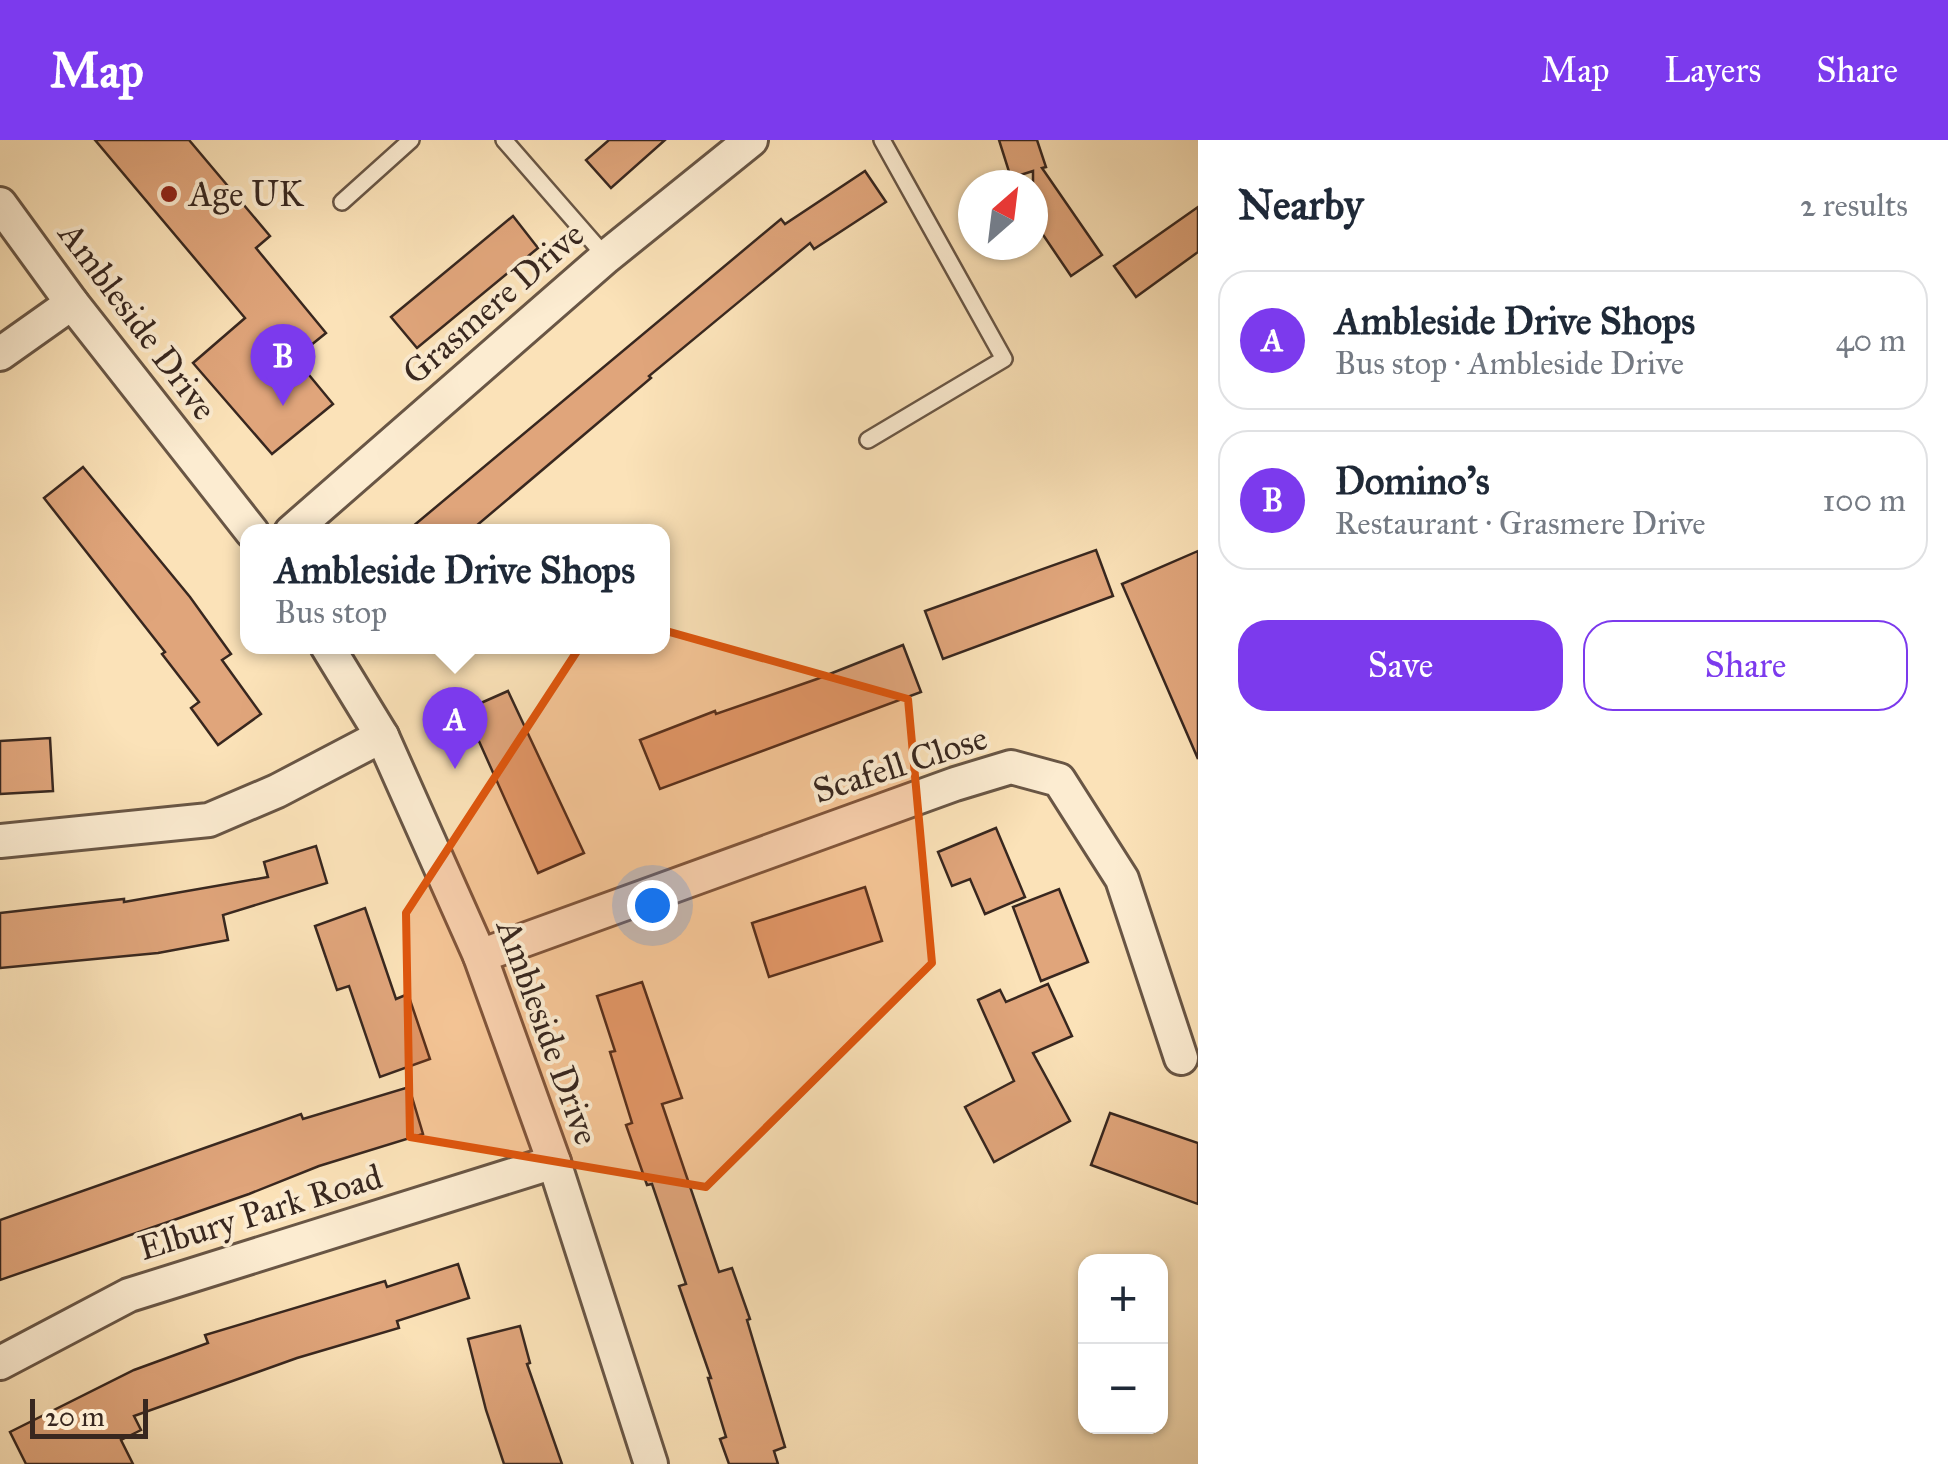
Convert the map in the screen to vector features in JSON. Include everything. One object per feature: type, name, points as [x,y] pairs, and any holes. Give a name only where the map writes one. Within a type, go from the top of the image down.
[{"type":"street","name":"Grasmere Drive","points":[[299,524],[606,257],[751,140]]},
{"type":"street","name":"Ambleside Drive","points":[[0,204],[72,303],[246,524]]},
{"type":"street","points":[[0,354],[72,303]]},
{"type":"street","name":"Ambleside Drive","points":[[332,654],[382,736],[480,956],[554,1162],[650,1464]]},
{"type":"street","points":[[0,841],[209,820],[382,736]]},
{"type":"street","name":"Scafell Close","points":[[480,956],[881,810],[1011,767],[1058,780],[1122,879],[1181,1058]]},
{"type":"street","name":"Elbury Park Road","points":[[0,1363],[129,1295],[554,1162]]},
{"type":"lane","points":[[342,202],[411,140]]},
{"type":"lane","points":[[504,140],[606,257]]},
{"type":"lane","points":[[868,440],[1004,359],[882,140]]},
{"type":"highlighted area","points":[[602,613],[908,699],[932,963],[706,1187],[410,1137],[406,913]]},
{"type":"building","points":[[95,140],[189,140],[270,236],[256,248],[326,333],[295,358],[333,404],[272,454],[193,363],[245,318]]},
{"type":"building","points":[[609,140],[665,140],[611,188],[586,160]]},
{"type":"building","points":[[999,140],[1037,140],[1046,167],[1043,170],[1008,170]]},
{"type":"building","points":[[865,171],[886,202],[814,249],[810,243],[478,524],[416,524],[781,219],[785,224]]},
{"type":"building","points":[[1048,177],[1102,255],[1071,276],[1048,242]]},
{"type":"building","points":[[1198,207],[1198,252],[1136,297],[1114,266]]},
{"type":"building","points":[[513,216],[538,248],[417,348],[391,317]]},
{"type":"building","points":[[83,467],[190,597],[231,654],[222,660],[261,714],[218,745],[191,708],[199,702],[162,654],[165,652],[44,498]]},
{"type":"building","points":[[1096,550],[1113,596],[943,659],[925,611]]},
{"type":"building","points":[[1198,551],[1198,759],[1122,584]]},
{"type":"building","points":[[903,645],[921,692],[660,789],[640,740]]},
{"type":"building","points":[[508,691],[584,853],[538,873],[465,710]]},
{"type":"building","points":[[50,738],[53,791],[0,794],[0,741]]},
{"type":"building","points":[[996,828],[1025,897],[985,914],[970,879],[952,886],[938,852]]},
{"type":"building","points":[[316,846],[327,883],[223,915],[228,940],[158,953],[0,968],[0,913],[124,902],[268,877],[264,862]]},
{"type":"building","points":[[865,887],[882,941],[769,977],[752,923]]},
{"type":"building","points":[[1059,889],[1088,962],[1041,981],[1013,907]]},
{"type":"building","points":[[365,908],[396,999],[408,994],[430,1059],[380,1077],[349,986],[337,990],[315,926]]},
{"type":"building","points":[[642,982],[682,1098],[662,1104],[719,1272],[732,1268],[750,1319],[747,1320],[785,1447],[774,1451],[778,1464],[729,1464],[720,1439],[726,1437],[711,1378],[679,1286],[686,1284],[652,1184],[647,1185],[626,1125],[632,1123],[597,996]]},
{"type":"building","points":[[1048,984],[1072,1036],[1033,1053],[1070,1121],[994,1162],[965,1107],[1014,1081],[978,1000],[1000,990],[1006,1002]]},
{"type":"building","points":[[409,1087],[423,1134],[319,1166],[0,1280],[0,1220],[301,1114],[303,1119]]},
{"type":"building","points":[[1110,1113],[1198,1143],[1198,1204],[1091,1165]]},
{"type":"building","points":[[458,1264],[469,1298],[397,1321],[399,1328],[297,1358],[134,1416],[141,1430],[121,1440],[133,1464],[26,1464],[10,1432],[134,1370],[208,1343],[205,1335],[385,1281],[387,1287]]},
{"type":"building","points":[[520,1326],[530,1363],[527,1364],[562,1464],[504,1464],[486,1410],[468,1339]]},
{"type":"place","name":"Age UK","points":[[169,194]]},
{"type":"place","name":"Domino's","points":[[283,406]]},
{"type":"place","name":"Ambleside Drive Shops","points":[[455,769]]}]
